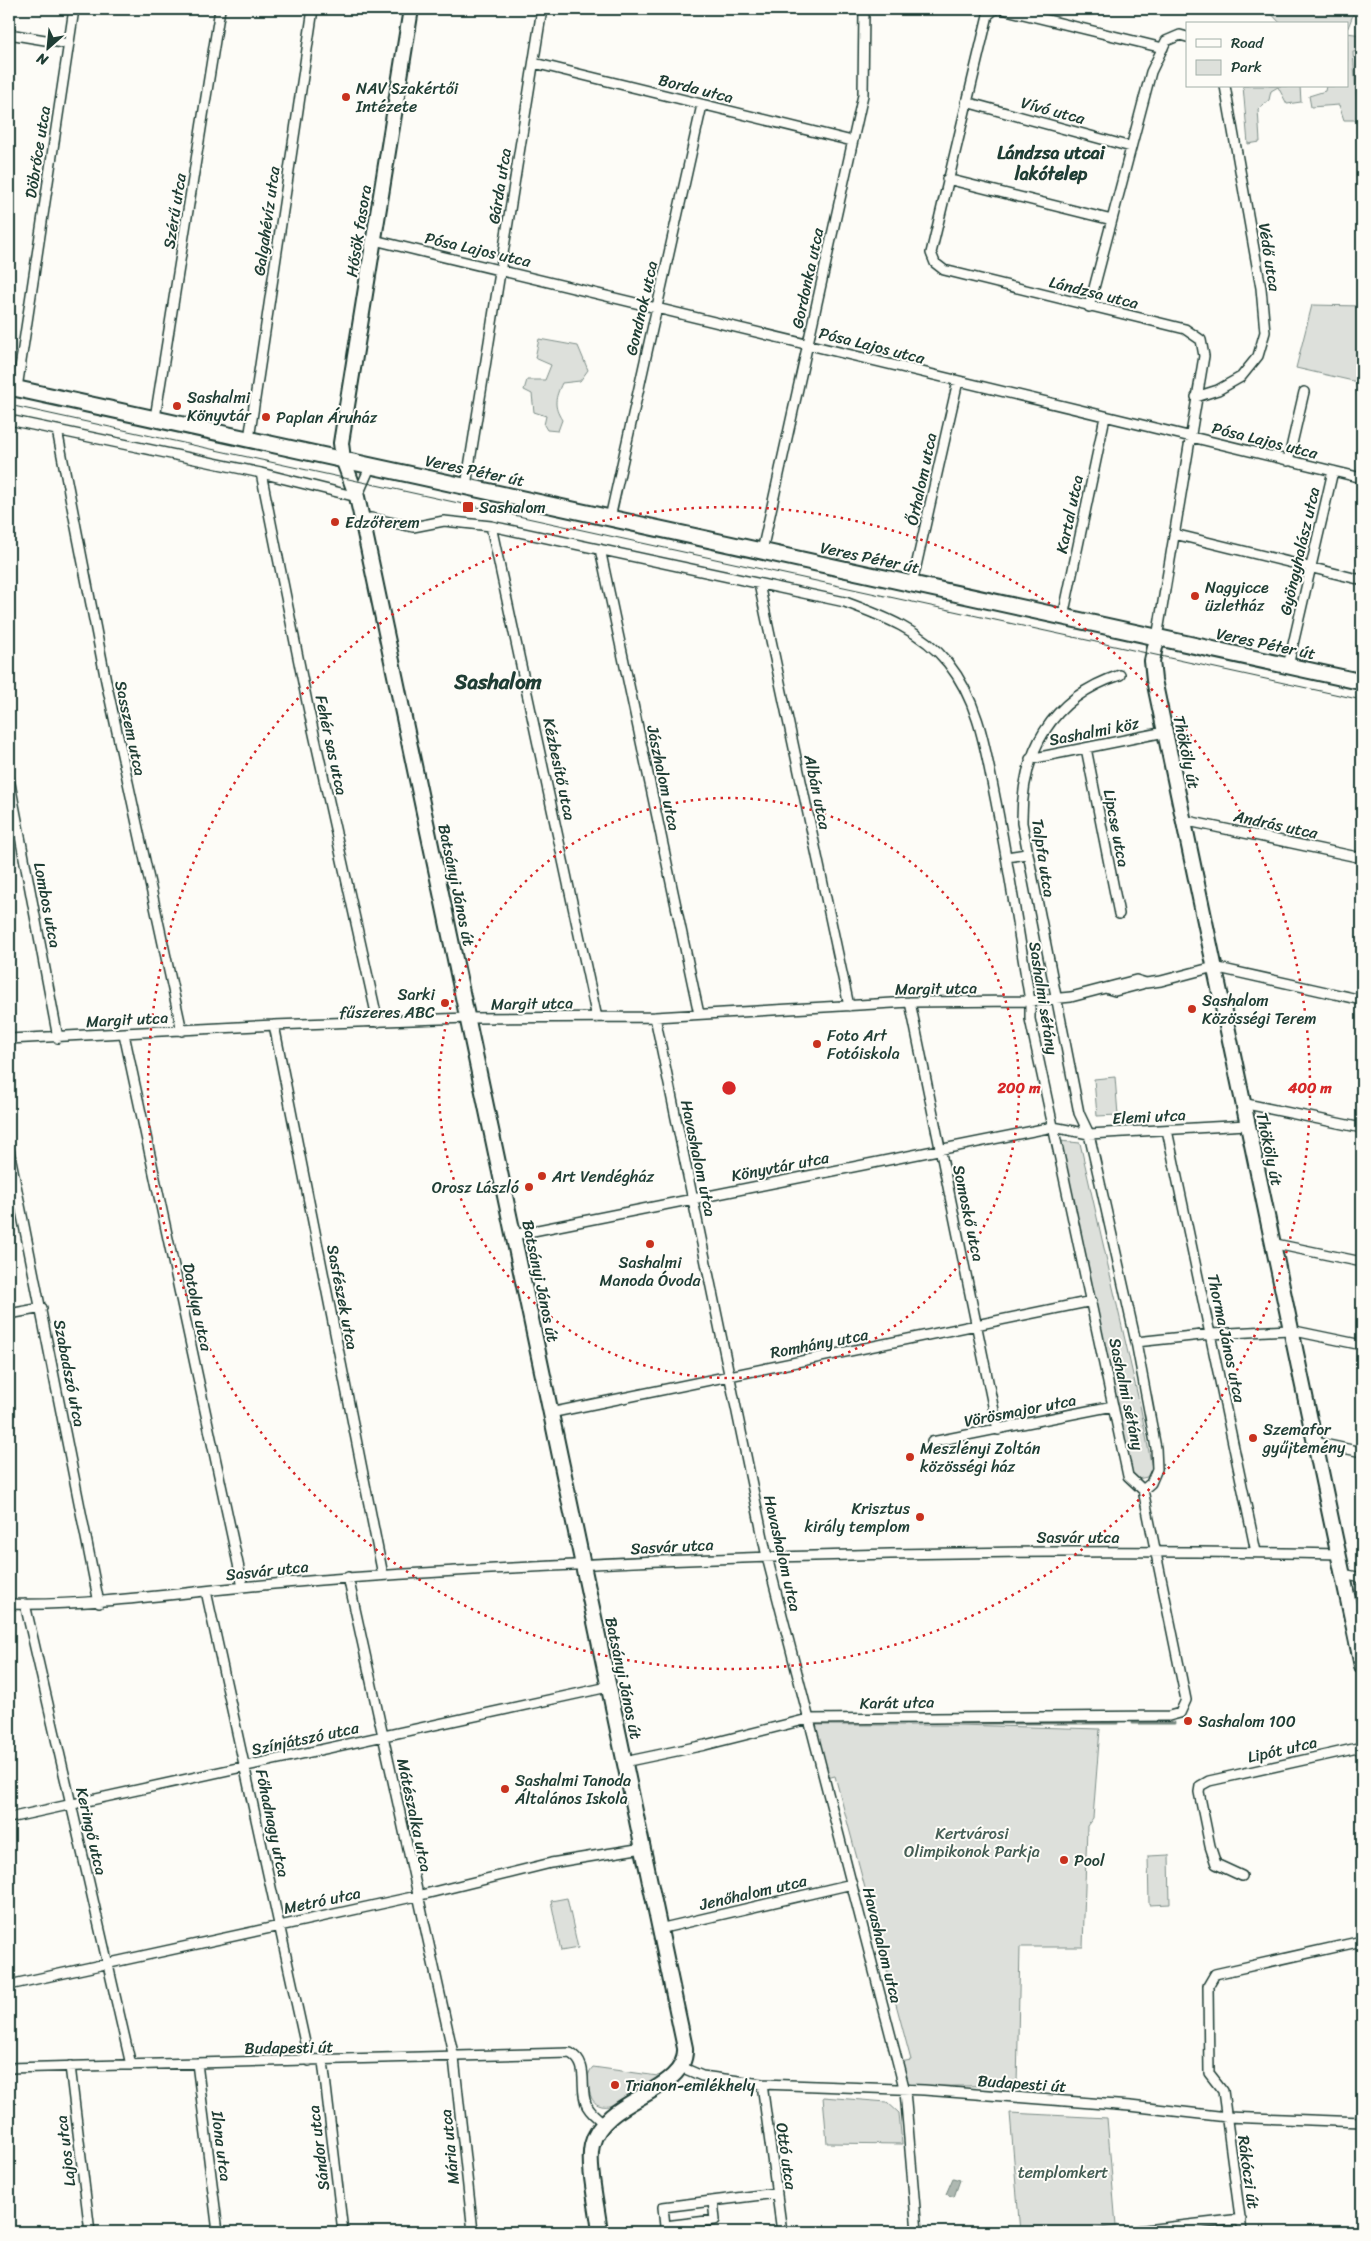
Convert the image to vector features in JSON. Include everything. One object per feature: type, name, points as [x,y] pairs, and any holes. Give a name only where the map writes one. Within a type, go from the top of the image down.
[{"type":"main road","name":"Veres Péter út","points":[[13,387],[1362,682]]},
{"type":"street","name":"Döbrőce utca","points":[[13,387],[74,9]]},
{"type":"street","name":"Szérű utca","points":[[155,418],[220,9]]},
{"type":"street","name":"Galgahévíz utca","points":[[249,439],[314,9]]},
{"type":"street","name":"Hősök fasora","points":[[357,496],[344,459],[342,443],[411,9]]},
{"type":"street","name":"Gárda utca","points":[[466,486],[542,9]]},
{"type":"street","name":"Gordonka utca","points":[[762,551],[865,81],[864,9]]},
{"type":"street","points":[[1002,9],[1163,48]]},
{"type":"street","name":"Lándzsa utca","points":[[992,12],[966,102],[932,242],[931,253],[935,263],[944,270],[1185,329],[1197,336],[1204,349],[1157,638]]},
{"type":"street","points":[[9,34],[69,44]]},
{"type":"street","points":[[1089,307],[1151,72],[1166,41],[1180,35],[1186,37]]},
{"type":"street","name":"Borda utca","points":[[534,63],[852,141]]},
{"type":"street","name":"Védő utca","points":[[1196,397],[1218,390],[1241,377],[1260,358],[1264,339],[1265,324],[1225,88]]},
{"type":"street","name":"Vívó utca","points":[[966,102],[1131,147]]},
{"type":"street","name":"Gondnok utca","points":[[610,518],[702,105]]},
{"type":"street","points":[[947,179],[1112,220]]},
{"type":"street","name":"Pósa Lajos utca","points":[[374,240],[501,269],[1362,478]]},
{"type":"street","name":"Őrhalom utca","points":[[912,584],[958,381]]},
{"type":"street","points":[[1288,461],[1304,392]]},
{"type":"street","name":"Kartal utca","points":[[1062,617],[1106,417]]},
{"type":"street","points":[[9,420],[261,473],[357,496],[372,465]]},
{"type":"street","name":"Sasszem utca","points":[[57,430],[106,682],[182,1031]]},
{"type":"street","name":"Gyöngyhalász utca","points":[[1288,666],[1333,471]]},
{"type":"street","name":"Fehér sas utca","points":[[261,473],[308,707],[378,1022]]},
{"type":"street","name":"Batsányi János út","points":[[357,496],[685,2048],[685,2058],[679,2069]]},
{"type":"street","points":[[362,519],[371,518],[413,527],[444,520],[491,526],[759,584]]},
{"type":"street","name":"Kézbesítő utca","points":[[491,526],[597,1018]]},
{"type":"street","points":[[1174,534],[1362,580]]},
{"type":"street","name":"Jászhalom utca","points":[[600,549],[699,1014]]},
{"type":"street","name":"Sashalmi sétány","points":[[759,584],[845,602],[899,624],[930,644],[948,664],[964,688],[981,732],[1007,858],[1030,1001],[1030,1019],[1128,1476],[1144,1490],[1151,1483],[1157,1468],[1156,1448],[1136,1342],[1089,1134],[1079,1113],[1055,998]]},
{"type":"street","name":"Albán utca","points":[[759,584],[849,1006]]},
{"type":"street","name":"Thököly út","points":[[1157,638],[1152,661],[1153,674],[1271,1243],[1362,1666]]},
{"type":"street","name":"Talpfa utca","points":[[1055,998],[1026,854],[1022,823],[1022,790],[1030,759],[1047,728],[1068,706],[1095,686],[1120,676]]},
{"type":"street","name":"Sashalmi köz","points":[[1030,759],[1165,732]]},
{"type":"street","name":"Lipcse utca","points":[[1086,748],[1119,914]]},
{"type":"street","name":"Lombos utca","points":[[9,778],[58,1038]]},
{"type":"street","name":"András utca","points":[[1183,820],[1362,858]]},
{"type":"street","points":[[1007,858],[1026,854]]},
{"type":"street","points":[[1214,967],[1362,1000]]},
{"type":"street","name":"Margit utca","points":[[9,1039],[58,1038],[274,1025],[468,1018],[655,1017],[910,1002],[1030,1001],[1071,997],[1108,989],[1115,991],[1146,982],[1161,982],[1214,967]]},
{"type":"street","name":"Somoskő utca","points":[[910,1002],[998,1430]]},
{"type":"street","name":"Havashalom utca","points":[[655,1017],[767,1557],[905,2091],[917,2232]]},
{"type":"street","name":"Sasfészek utca","points":[[274,1025],[383,1575]]},
{"type":"street","name":"Datolya utca","points":[[124,1034],[243,1587]]},
{"type":"street","points":[[1242,1102],[1362,1128]]},
{"type":"street","name":"Elemi utca","points":[[1053,1127],[1089,1134],[1247,1125]]},
{"type":"street","name":"Könyvtár utca","points":[[513,1235],[1053,1127]]},
{"type":"street","name":"Thorma János utca","points":[[1167,1130],[1256,1552]]},
{"type":"street","name":"Szabadszó utca","points":[[9,1150],[42,1308],[99,1602]]},
{"type":"street","points":[[1271,1243],[1362,1262]]},
{"type":"street","name":"Romhány utca","points":[[550,1413],[1092,1301]]},
{"type":"street","points":[[9,1314],[42,1308]]},
{"type":"street","points":[[1136,1342],[1211,1334],[1290,1330],[1362,1345]]},
{"type":"street","name":"Vörösmajor utca","points":[[932,1442],[1113,1406]]},
{"type":"street","points":[[1314,1442],[1362,1452]]},
{"type":"street","points":[[1144,1490],[1157,1552]]},
{"type":"street","name":"Sasvár utca","points":[[9,1604],[99,1602],[348,1577],[582,1564],[767,1557],[962,1551],[1339,1554]]},
{"type":"street","name":"Karát utca","points":[[624,1762],[705,1745],[808,1719],[1176,1715],[1183,1710],[1186,1700],[1157,1552]]},
{"type":"street","points":[[1343,1574],[1362,1578]]},
{"type":"street","name":"Mátészalka utca","points":[[348,1577],[454,2058]]},
{"type":"street","name":"Főhadnagy utca","points":[[206,1591],[309,2061]]},
{"type":"street","name":"Keringő utca","points":[[25,1604],[130,2065]]},
{"type":"street","name":"Színjátszó utca","points":[[9,1818],[608,1687]]},
{"type":"street","name":"Lipót utca","points":[[1242,1876],[1216,1864],[1210,1846],[1199,1792],[1200,1786],[1209,1781],[1362,1747]]},
{"type":"street","name":"Metró utca","points":[[9,1985],[417,1896],[551,1863],[643,1848]]},
{"type":"street","name":"Jenőhalom utca","points":[[660,1929],[852,1884]]},
{"type":"street","points":[[1227,2117],[1224,2091],[1208,2074],[1208,1986],[1215,1974],[1362,1941]]},
{"type":"street","name":"Budapesti út","points":[[9,2068],[454,2058],[570,2053],[578,2058],[583,2066],[584,2090],[588,2106],[604,2123]]},
{"type":"street","name":"Mária utca","points":[[454,2058],[473,2232]]},
{"type":"street","name":"Sándor utca","points":[[323,2061],[343,2232]]},
{"type":"street","name":"Ilona utca","points":[[197,2063],[218,2232]]},
{"type":"street","name":"Lajos utca","points":[[70,2066],[90,2232]]},
{"type":"street","points":[[600,2232],[591,2153],[593,2141],[604,2123],[619,2109],[662,2084],[679,2069]]},
{"type":"street","name":"Budapesti út","points":[[679,2069],[702,2076],[762,2084],[905,2091],[924,2090],[1130,2106],[1227,2117],[1362,2122]]},
{"type":"street","name":"Ottó utca","points":[[762,2084],[782,2232]]},
{"type":"street","name":"Rákóczi út","points":[[1227,2117],[1242,2232]]},
{"type":"street","points":[[713,2201],[715,2220],[665,2226],[664,2207],[777,2193]]},
{"type":"street","points":[[1128,2232],[1241,2219]]},
{"type":"green space","points":[[1267,9],[1352,9],[1353,15],[1348,28],[1348,22],[1279,22]]},
{"type":"green space","points":[[1348,33],[1362,35],[1362,51],[1353,52],[1358,120],[1344,120],[1339,105],[1311,107],[1309,96],[1325,91],[1326,88],[1348,88]]},
{"type":"green space","points":[[1243,88],[1276,88],[1271,91],[1269,100],[1258,109],[1260,142],[1248,144]]},
{"type":"green space","points":[[1279,88],[1300,88],[1301,102],[1287,104]]},
{"type":"green space","points":[[1312,305],[1362,306],[1362,383],[1296,368]]},
{"type":"green space","points":[[539,339],[578,346],[588,370],[580,381],[562,383],[556,402],[557,410],[562,420],[558,431],[547,430],[544,425],[546,416],[534,412],[532,394],[524,390],[527,380],[545,380],[551,365],[535,358]]},
{"type":"green space","points":[[1115,1077],[1118,1115],[1097,1116],[1094,1079]]},
{"type":"green space","points":[[1060,1141],[1080,1143],[1141,1410],[1152,1468],[1147,1477],[1138,1479],[1131,1473]]},
{"type":"green space","name":"Kertvárosi Olimpikonok Parkja","points":[[812,1725],[958,1725],[1100,1729],[1093,1818],[1087,1826],[1083,1947],[1020,1947],[1017,2085],[905,2087],[900,2062],[911,2060],[835,1776],[827,1778]]},
{"type":"green space","points":[[1169,1855],[1170,1904],[1149,1905],[1148,1856]]},
{"type":"green space","points":[[567,1898],[578,1948],[561,1951],[551,1901]]},
{"type":"green space","points":[[593,2067],[665,2077],[622,2102],[611,2106],[601,2106],[593,2101],[588,2086],[589,2074]]},
{"type":"green space","points":[[823,2097],[887,2102],[899,2113],[902,2144],[827,2143]]},
{"type":"green space","name":"templomkert","points":[[1010,2113],[1107,2118],[1116,2226],[1068,2232],[1020,2232]]},
{"type":"green space","points":[[1220,2226],[1228,2227],[1229,2232],[1172,2232]]},
{"type":"shaded area","points":[[953,2178],[960,2180],[954,2197],[946,2194]]},
{"type":"waterway","points":[[958,1723],[1117,1723]]},
{"type":"waterway","points":[[1133,1723],[1174,1723]]},
{"type":"tram line","points":[[9,405],[1362,700]]},
{"type":"place","name":"NAV Szakértői Intézete","points":[[346,97]]},
{"type":"place","name":"Sashalmi Könyvtár","points":[[177,406]]},
{"type":"place","name":"Paplan Áruház","points":[[266,417]]},
{"type":"place","name":"Sashalom","points":[[468,507]]},
{"type":"place","name":"Edzőterem","points":[[335,522]]},
{"type":"place","name":"Nagyicce üzletház","points":[[1195,596]]},
{"type":"place","name":"Sarki fűszeres ABC","points":[[445,1003]]},
{"type":"place","name":"Sashalom Közösségi Terem","points":[[1192,1009]]},
{"type":"place","name":"Foto Art Fotóiskola","points":[[817,1044]]},
{"type":"place","name":"Art Vendégház","points":[[542,1176]]},
{"type":"place","name":"Orosz László","points":[[529,1187]]},
{"type":"place","name":"Sashalmi Manoda Óvoda","points":[[650,1244]]},
{"type":"place","name":"Szemafor gyűjtemény","points":[[1253,1438]]},
{"type":"place","name":"Meszlényi Zoltán közösségi ház","points":[[910,1457]]},
{"type":"place","name":"Krisztus király templom","points":[[920,1517]]},
{"type":"place","name":"Sashalom 100","points":[[1188,1721]]},
{"type":"place","name":"Sashalmi Tanoda Általános Iskola","points":[[505,1789]]},
{"type":"place","name":"Pool","points":[[1064,1860]]},
{"type":"place","name":"Trianon-emlékhely","points":[[615,2085]]},
{"type":"district","name":"Lándzsa utcai lakótelep","points":[[1051,163]]},
{"type":"district","name":"Sashalom","points":[[498,682]]}]
